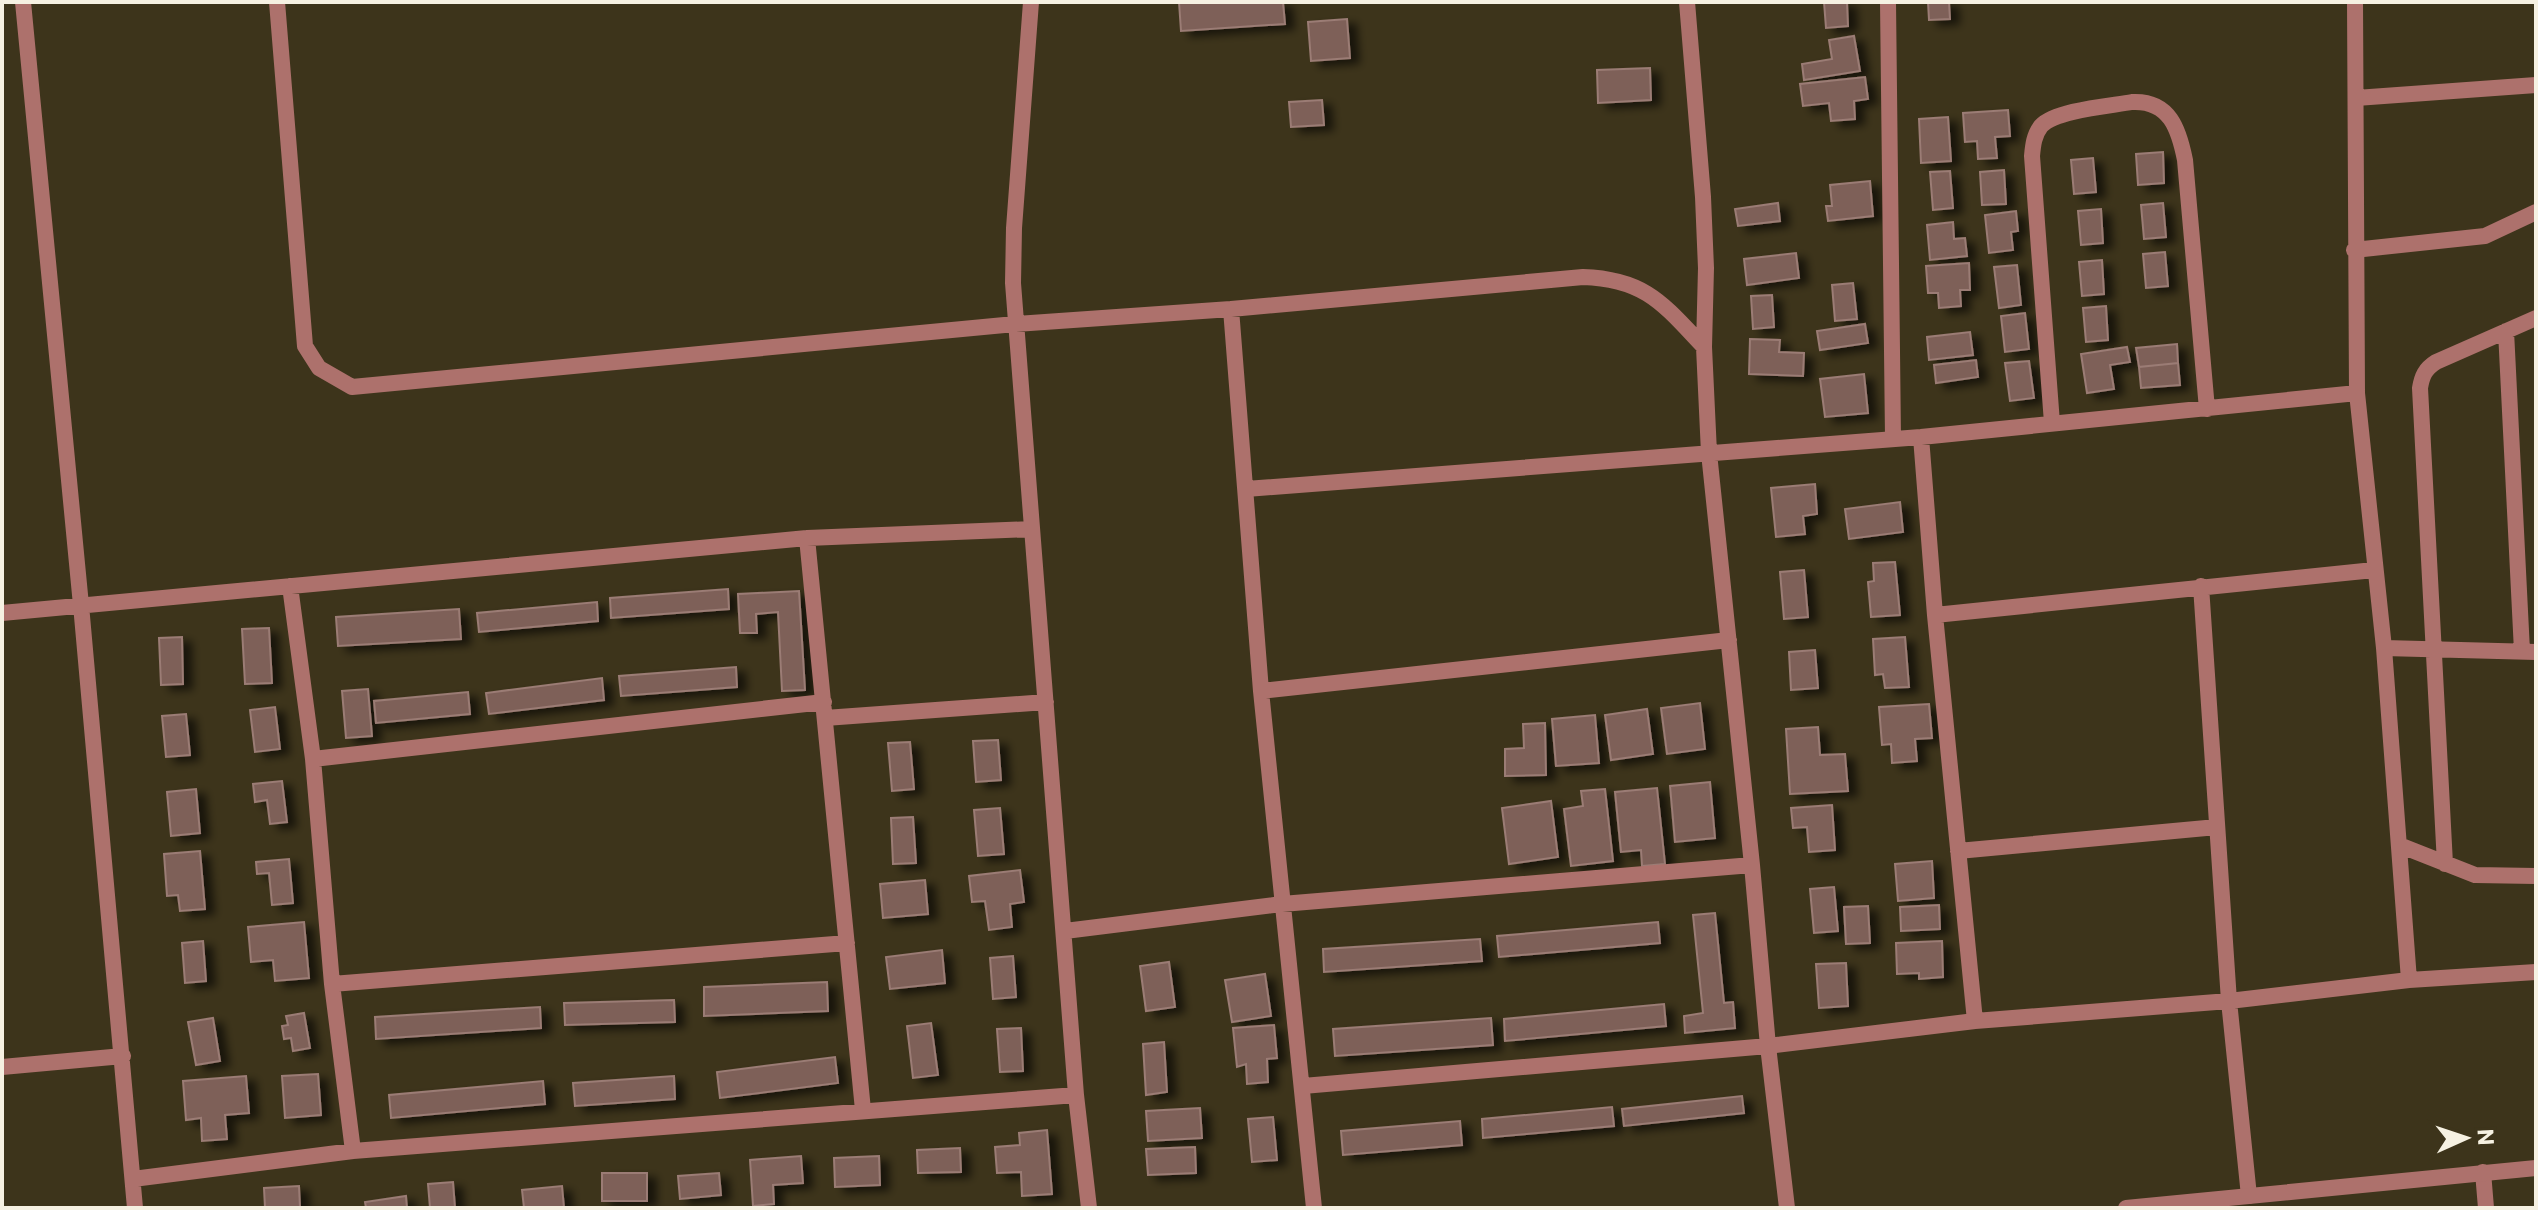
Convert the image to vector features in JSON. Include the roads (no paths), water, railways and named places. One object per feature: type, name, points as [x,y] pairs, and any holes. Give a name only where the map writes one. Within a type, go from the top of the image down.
[{"type":"street","points":[[23,2],[135,1208]]},
{"type":"street","points":[[277,2],[305,346],[319,368],[352,387],[1015,324],[1231,309],[1583,277],[1612,278],[1641,288],[1664,304],[1704,347]]},
{"type":"street","points":[[1031,2],[1014,228],[1015,324],[1076,1095],[1089,1208]]},
{"type":"street","points":[[1687,2],[1703,197],[1706,268],[1704,347],[1709,453],[1787,1208]]},
{"type":"street","points":[[1888,2],[1893,438]]},
{"type":"street","points":[[2355,2],[2357,393],[2384,648],[2409,980]]},
{"type":"street","points":[[2356,98],[2536,85]]},
{"type":"street","points":[[2052,423],[2032,156],[2034,137],[2042,125],[2055,117],[2132,102],[2144,101],[2156,105],[2167,114],[2180,134],[2185,160],[2207,409]]},
{"type":"street","points":[[2354,250],[2485,236],[2536,212]]},
{"type":"street","points":[[1231,309],[1261,691],[1314,1208]]},
{"type":"street","points":[[2445,864],[2420,388],[2427,368],[2436,362],[2536,318]]},
{"type":"street","points":[[2384,648],[2529,652],[2506,331]]},
{"type":"street","points":[[1246,489],[1921,437],[2357,393]]},
{"type":"street","points":[[1921,437],[1935,615],[1975,1021]]},
{"type":"street","points":[[2,613],[807,538],[1032,529]]},
{"type":"street","points":[[807,538],[863,1110]]},
{"type":"street","points":[[1935,615],[2374,570]]},
{"type":"street","points":[[290,586],[313,759],[332,984],[353,1151]]},
{"type":"street","points":[[2201,586],[2229,1001],[2249,1196]]},
{"type":"street","points":[[1261,691],[1729,640]]},
{"type":"street","points":[[313,759],[825,710],[1046,702]]},
{"type":"street","points":[[1958,851],[2217,827]]},
{"type":"street","points":[[2399,845],[2475,875],[2536,876]]},
{"type":"street","points":[[1065,931],[1282,904],[1752,865]]},
{"type":"street","points":[[332,984],[847,943]]},
{"type":"street","points":[[1303,1086],[1768,1046],[1975,1021],[2229,1001],[2409,980],[2536,972]]},
{"type":"street","points":[[2,1067],[123,1056]]},
{"type":"street","points":[[133,1179],[353,1151],[1076,1095]]},
{"type":"street","points":[[2126,1208],[2536,1168]]},
{"type":"street","points":[[2483,1172],[2486,1208]]}]
